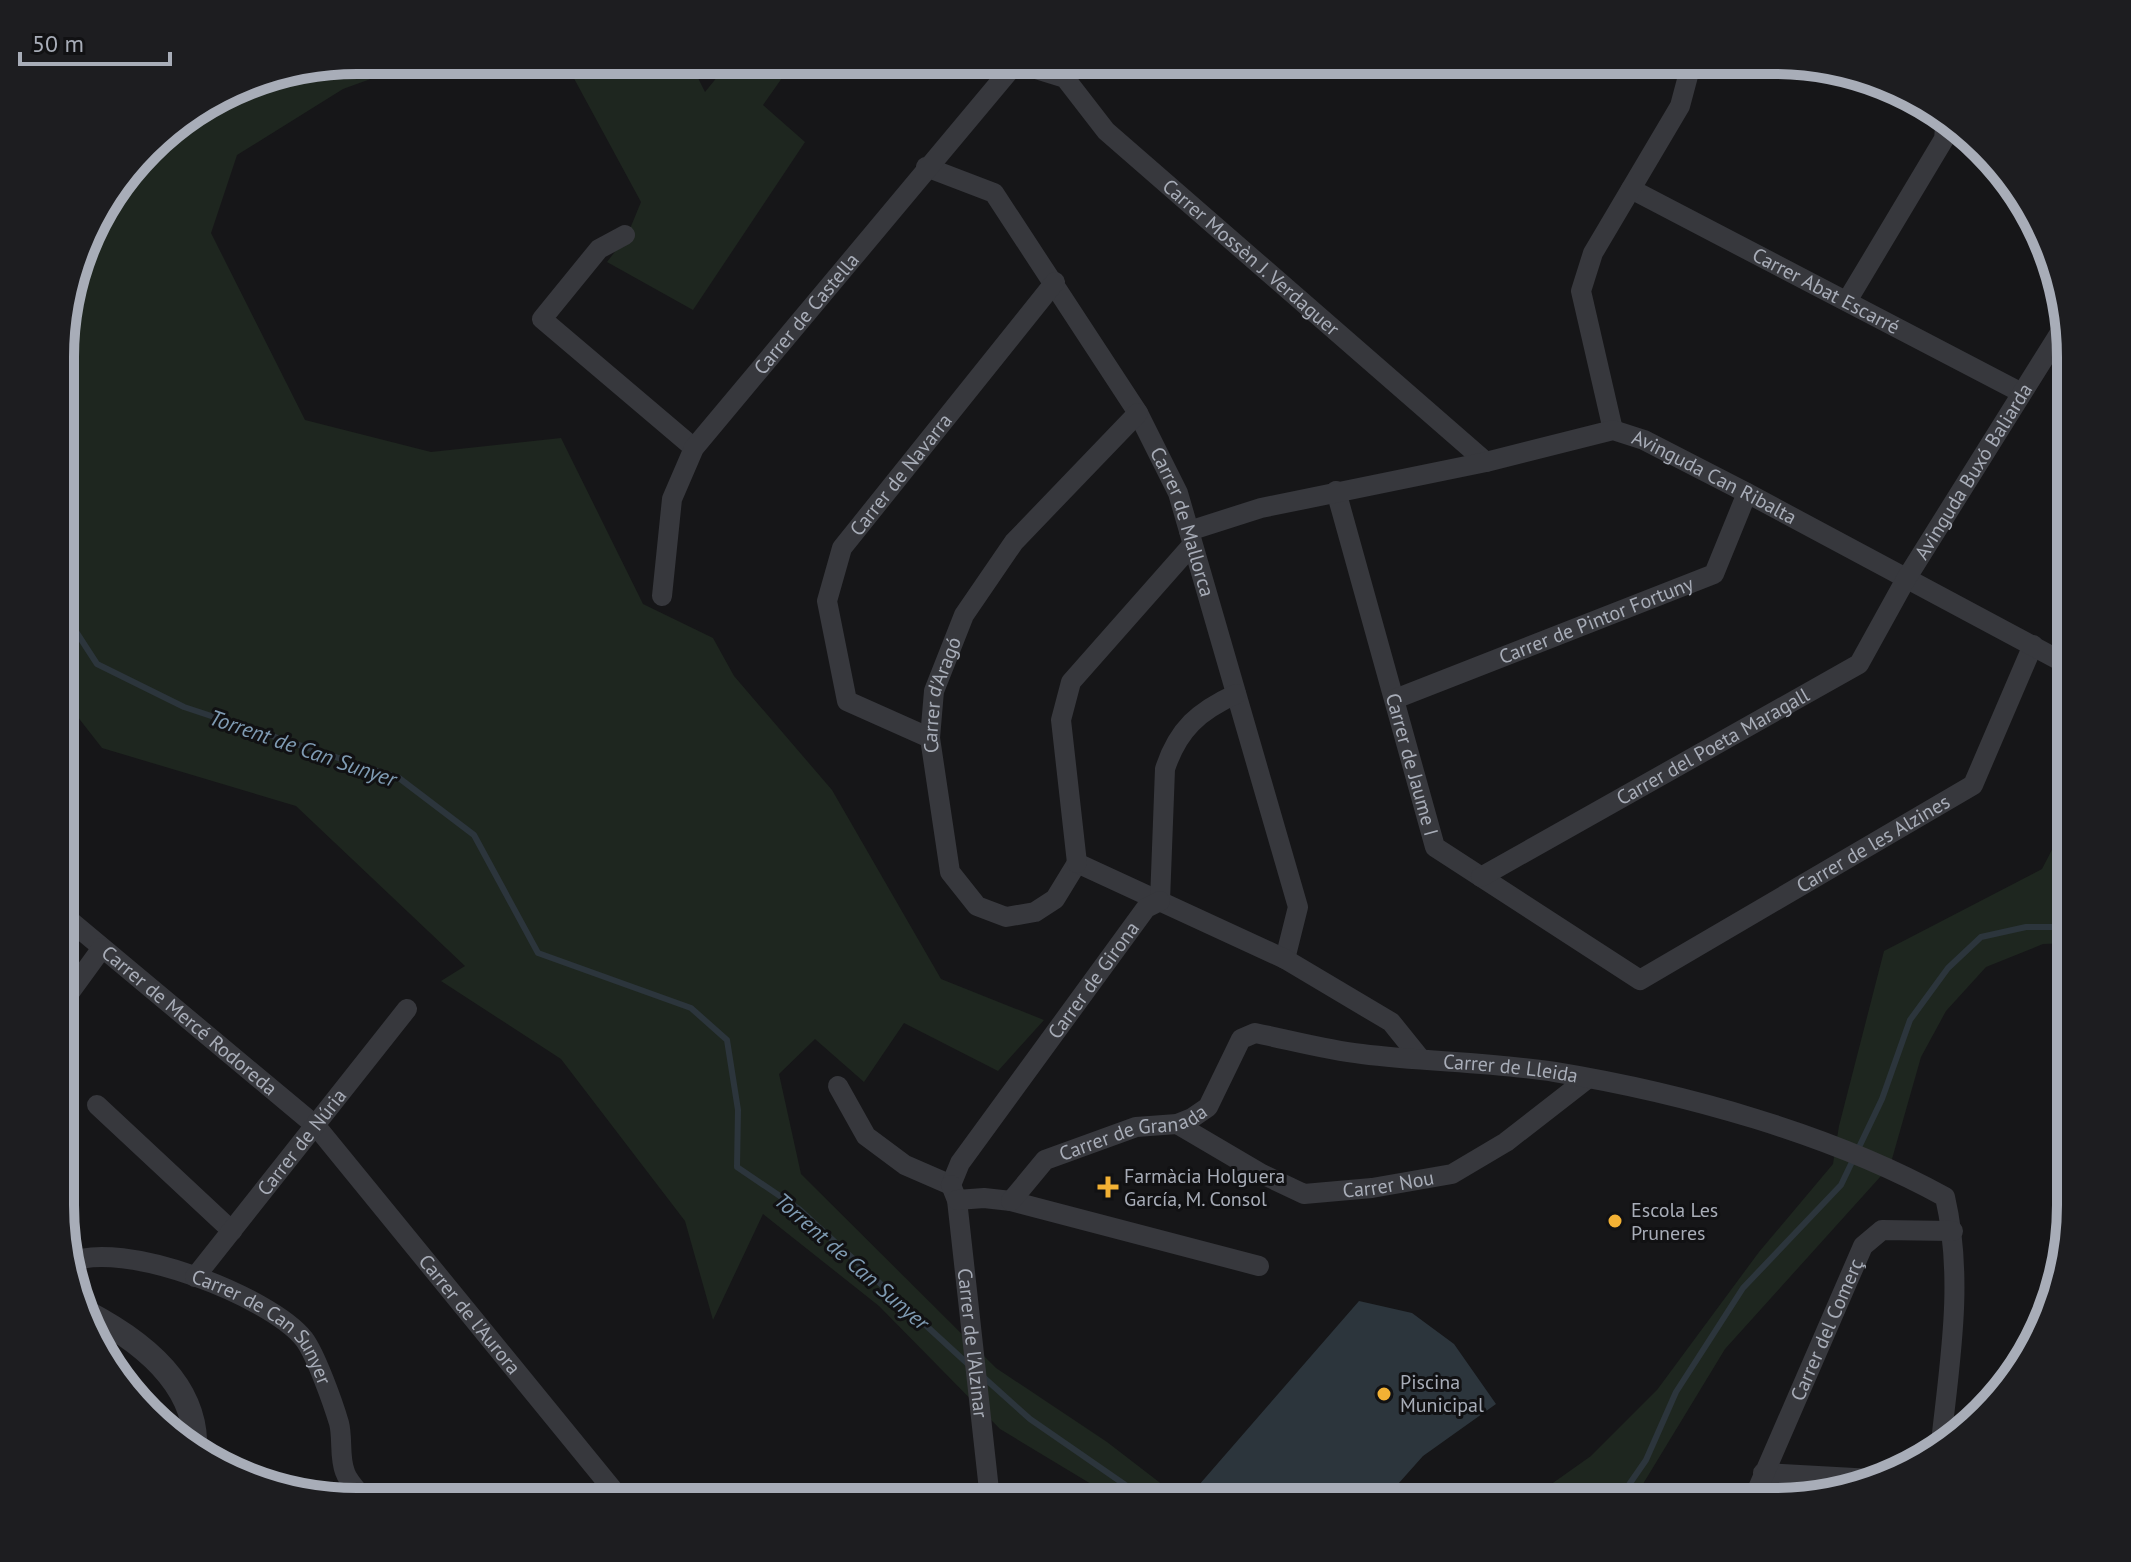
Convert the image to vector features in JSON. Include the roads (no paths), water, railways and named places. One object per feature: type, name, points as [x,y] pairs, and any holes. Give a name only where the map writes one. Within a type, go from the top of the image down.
[{"type":"street","name":"Carrer de Castella","points":[[662,596],[672,499],[694,448],[1001,74]]},
{"type":"street","name":"Carrer Mossèn J. Verdaguer","points":[[1054,74],[1065,78],[1106,131],[1486,462]]},
{"type":"street","points":[[1613,430],[1581,291],[1593,253],[1680,106],[1688,75]]},
{"type":"street","points":[[1847,301],[1944,139],[1945,131]]},
{"type":"street","name":"Carrer de Mallorca","points":[[926,167],[994,193],[1138,413],[1178,493],[1298,907],[1285,959]]},
{"type":"street","name":"Carrer Abat Escarré","points":[[1631,189],[2020,392]]},
{"type":"street","points":[[625,235],[599,249],[542,319],[694,448]]},
{"type":"street","name":"Carrer de Navarra","points":[[930,738],[847,701],[827,601],[830,588],[842,548],[1055,282]]},
{"type":"street","name":"Avinguda Buxó Baliarda","points":[[1906,579],[2056,338]]},
{"type":"street","name":"Carrer d'Aragó","points":[[1077,863],[1055,899],[1035,912],[1006,917],[977,906],[950,872],[930,738],[934,691],[964,615],[1014,542],[1138,413]]},
{"type":"street","name":"Avinguda Can Ribalta","points":[[1191,538],[1261,508],[1486,462],[1613,430],[1644,440],[1747,493],[2056,658]]},
{"type":"street","name":"Carrer de Jaume I","points":[[1336,491],[1435,847],[1640,980]]},
{"type":"street","name":"Carrer de Pintor Fortuny","points":[[1395,699],[1714,574],[1747,493]]},
{"type":"street","points":[[1077,863],[1061,720],[1071,682],[1191,538]]},
{"type":"street","name":"Carrer del Poeta Maragall","points":[[1481,877],[1859,664],[1906,579]]},
{"type":"street","name":"Carrer de les Alzines","points":[[1640,980],[1973,785],[2033,645]]},
{"type":"street","points":[[1160,901],[1165,769],[1172,748],[1182,730],[1199,715],[1236,694]]},
{"type":"street","name":"Carrer de Lleida","points":[[1077,863],[1285,959],[1391,1022],[1420,1058],[1554,1072],[1675,1098],[1824,1141],[1890,1166],[1945,1197],[1953,1231],[1956,1297],[1942,1433]]},
{"type":"street","name":"Carrer de Girona","points":[[954,1193],[960,1163],[1146,908],[1160,901]]},
{"type":"street","name":"Carrer de Mercé Rodoreda","points":[[75,925],[316,1126]]},
{"type":"street","points":[[75,986],[102,948]]},
{"type":"street","name":"Carrer de Núria","points":[[195,1277],[407,1009]]},
{"type":"street","name":"Carrer de Granada","points":[[1011,1201],[1045,1160],[1136,1127],[1177,1124],[1208,1107],[1241,1039],[1255,1033],[1360,1054],[1420,1058]]},
{"type":"street","name":"Carrer Nou","points":[[1177,1124],[1262,1174],[1304,1194],[1372,1188],[1452,1174],[1506,1142],[1587,1079]]},
{"type":"street","points":[[838,1086],[866,1136],[905,1165],[954,1193],[1011,1201],[1259,1266]]},
{"type":"street","points":[[97,1105],[232,1231]]},
{"type":"street","name":"Carrer de l'Aurora","points":[[316,1126],[611,1487]]},
{"type":"street","name":"Carrer de l'Alzinar","points":[[954,1193],[989,1487]]},
{"type":"street","name":"Carrer del Comerç","points":[[1757,1488],[1863,1246],[1882,1230],[1953,1231]]},
{"type":"street","name":"Carrer de Can Sunyer","points":[[79,1258],[120,1258],[164,1266],[226,1288],[278,1317],[305,1340],[339,1424],[345,1472],[356,1487]]},
{"type":"street","points":[[98,1318],[113,1326],[167,1370],[182,1391],[196,1437]]},
{"type":"street","points":[[1763,1473],[1848,1478]]},
{"type":"waterway","name":"Torrent de Can Sunyer","points":[[74,629],[97,664],[184,707],[399,778],[474,835],[538,953],[691,1008],[727,1040],[738,1110],[737,1167],[799,1209],[969,1365]]},
{"type":"waterway","name":"Torrent de Can Sunyer","points":[[1627,1488],[1646,1460],[1676,1392],[1743,1288],[1841,1185],[1882,1099],[1910,1020],[1948,968],[1981,937],[2026,927],[2057,927]]},
{"type":"waterway","name":"Torrent de Can Sunyer","points":[[981,1375],[1030,1419],[1129,1488]]},
{"type":"place","name":"Farmàcia Holguera García, M. Consol","points":[[1108,1187]]},
{"type":"place","name":"Escola Les Pruneres","points":[[1615,1221]]},
{"type":"place","name":"Piscina Municipal","points":[[1384,1394]]}]
